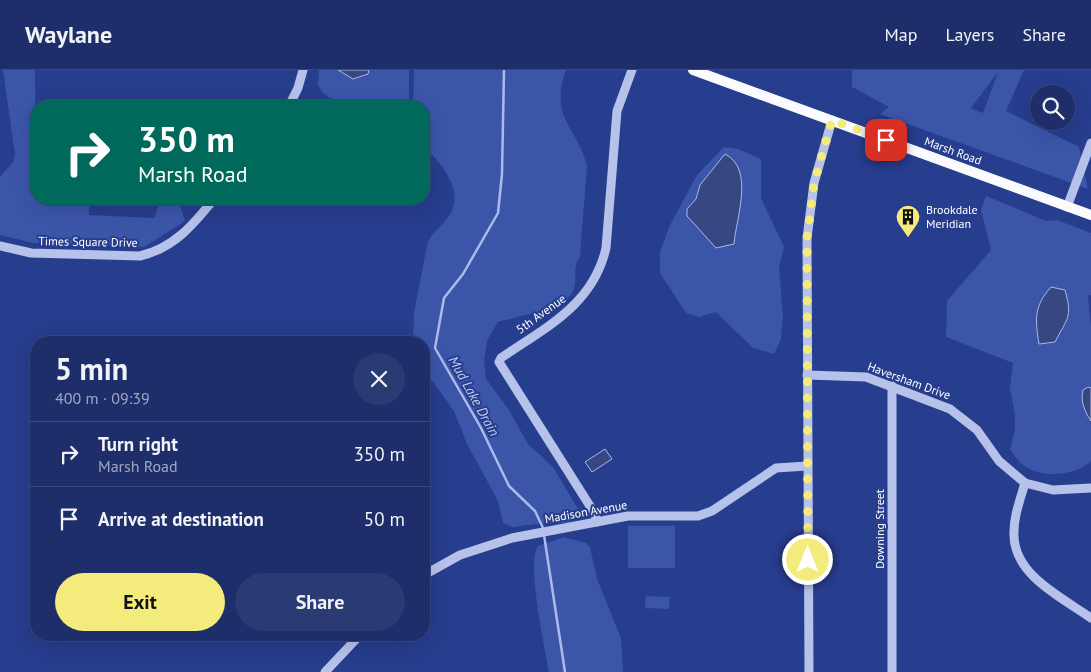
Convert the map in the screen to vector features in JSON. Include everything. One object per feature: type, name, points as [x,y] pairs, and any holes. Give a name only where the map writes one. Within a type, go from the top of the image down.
[{"type":"main road","name":"Marsh Road","points":[[693,70],[1091,215]]},
{"type":"street","points":[[292,100],[298,88],[303,70]]},
{"type":"street","name":"5th Avenue","points":[[597,522],[595,514],[499,362],[501,358],[574,306],[588,290],[599,272],[606,248],[617,111],[632,70]]},
{"type":"street","points":[[809,672],[806,278],[809,212],[814,183],[832,120]]},
{"type":"street","points":[[1067,206],[1091,143]]},
{"type":"street","name":"Times Square Drive","points":[[0,246],[31,253],[140,256],[153,253],[176,241],[209,205]]},
{"type":"street","name":"Haversham Drive","points":[[807,375],[859,376],[892,386],[950,409],[977,430],[999,461],[1025,483],[1054,490],[1091,488]]},
{"type":"street","name":"Downing Street","points":[[892,386],[892,672]]},
{"type":"street","name":"Madison Avenue","points":[[430,572],[460,554],[490,544],[535,534],[628,516],[698,516],[712,511],[776,468],[808,466]]},
{"type":"street","points":[[1025,483],[1016,518],[1014,538],[1026,569],[1046,586],[1091,618]]},
{"type":"street","points":[[325,672],[354,641]]},
{"type":"shaded area","points":[[3,70],[35,70],[35,100],[30,100],[30,205],[89,205],[89,215],[154,218],[159,205],[180,205],[185,221],[144,247],[33,243],[0,235],[0,177],[13,162],[15,155]]},
{"type":"shaded area","points":[[319,70],[409,70],[409,100],[339,100],[330,98],[323,93],[318,85]]},
{"type":"shaded area","points":[[338,70],[369,70],[368,74],[353,79]]},
{"type":"shaded area","points":[[414,70],[566,70],[562,86],[562,110],[587,165],[580,257],[576,265],[573,291],[569,297],[551,307],[498,322],[487,341],[484,362],[486,379],[509,410],[528,444],[553,467],[581,514],[568,523],[513,527],[503,523],[498,501],[467,444],[454,411],[430,377],[430,336],[413,336],[414,313],[427,245],[433,234],[446,220],[455,200],[450,180],[439,162],[430,152],[430,100],[413,100]]},
{"type":"shaded area","points":[[852,70],[1024,70],[1006,111],[1030,123],[1030,130],[1045,130],[1079,147],[1088,189],[880,114],[889,107],[852,87]],"holes":[[[998,72],[983,113],[971,108]]]},
{"type":"shaded area","points":[[724,147],[738,149],[761,159],[761,198],[784,247],[779,267],[783,317],[781,339],[774,354],[753,348],[716,312],[699,317],[686,313],[660,273],[660,252],[669,227],[697,175]]},
{"type":"shaded area","points":[[725,154],[734,161],[739,171],[742,182],[740,208],[734,244],[716,248],[687,216],[687,209],[696,199],[700,185]]},
{"type":"shaded area","points":[[986,196],[1046,221],[1057,220],[1091,233],[1091,295],[1088,296],[1091,327],[1091,461],[1085,466],[1068,473],[1048,474],[1030,469],[1023,465],[1010,450],[1015,429],[1015,415],[1010,388],[1013,363],[946,337],[947,301],[991,250],[981,210]]},
{"type":"shaded area","points":[[1051,287],[1065,290],[1069,312],[1068,318],[1055,342],[1039,344],[1037,313],[1041,300]]},
{"type":"shaded area","points":[[1088,387],[1091,388],[1091,421],[1085,410],[1082,398],[1083,390]]},
{"type":"shaded area","points":[[605,449],[612,459],[592,472],[585,462]]},
{"type":"shaded area","points":[[628,526],[675,526],[675,568],[628,568]]},
{"type":"shaded area","points":[[564,537],[586,543],[590,547],[597,579],[621,638],[623,672],[549,672],[535,586],[535,555],[538,546]]},
{"type":"shaded area","points":[[646,596],[670,597],[669,609],[645,608]]},
{"type":"waterway","name":"Mud Lake Drain","points":[[504,70],[502,174],[498,213],[463,274],[444,298],[435,348],[481,428],[509,486],[535,511],[544,530]]},
{"type":"waterway","name":"Mud Lake Drain","points":[[544,535],[565,672]]},
{"type":"place","name":"Brookdale Meridian","points":[[908,238]]},
{"type":"route","points":[[808,560],[806,278],[811,197],[832,120],[886,140]]}]
